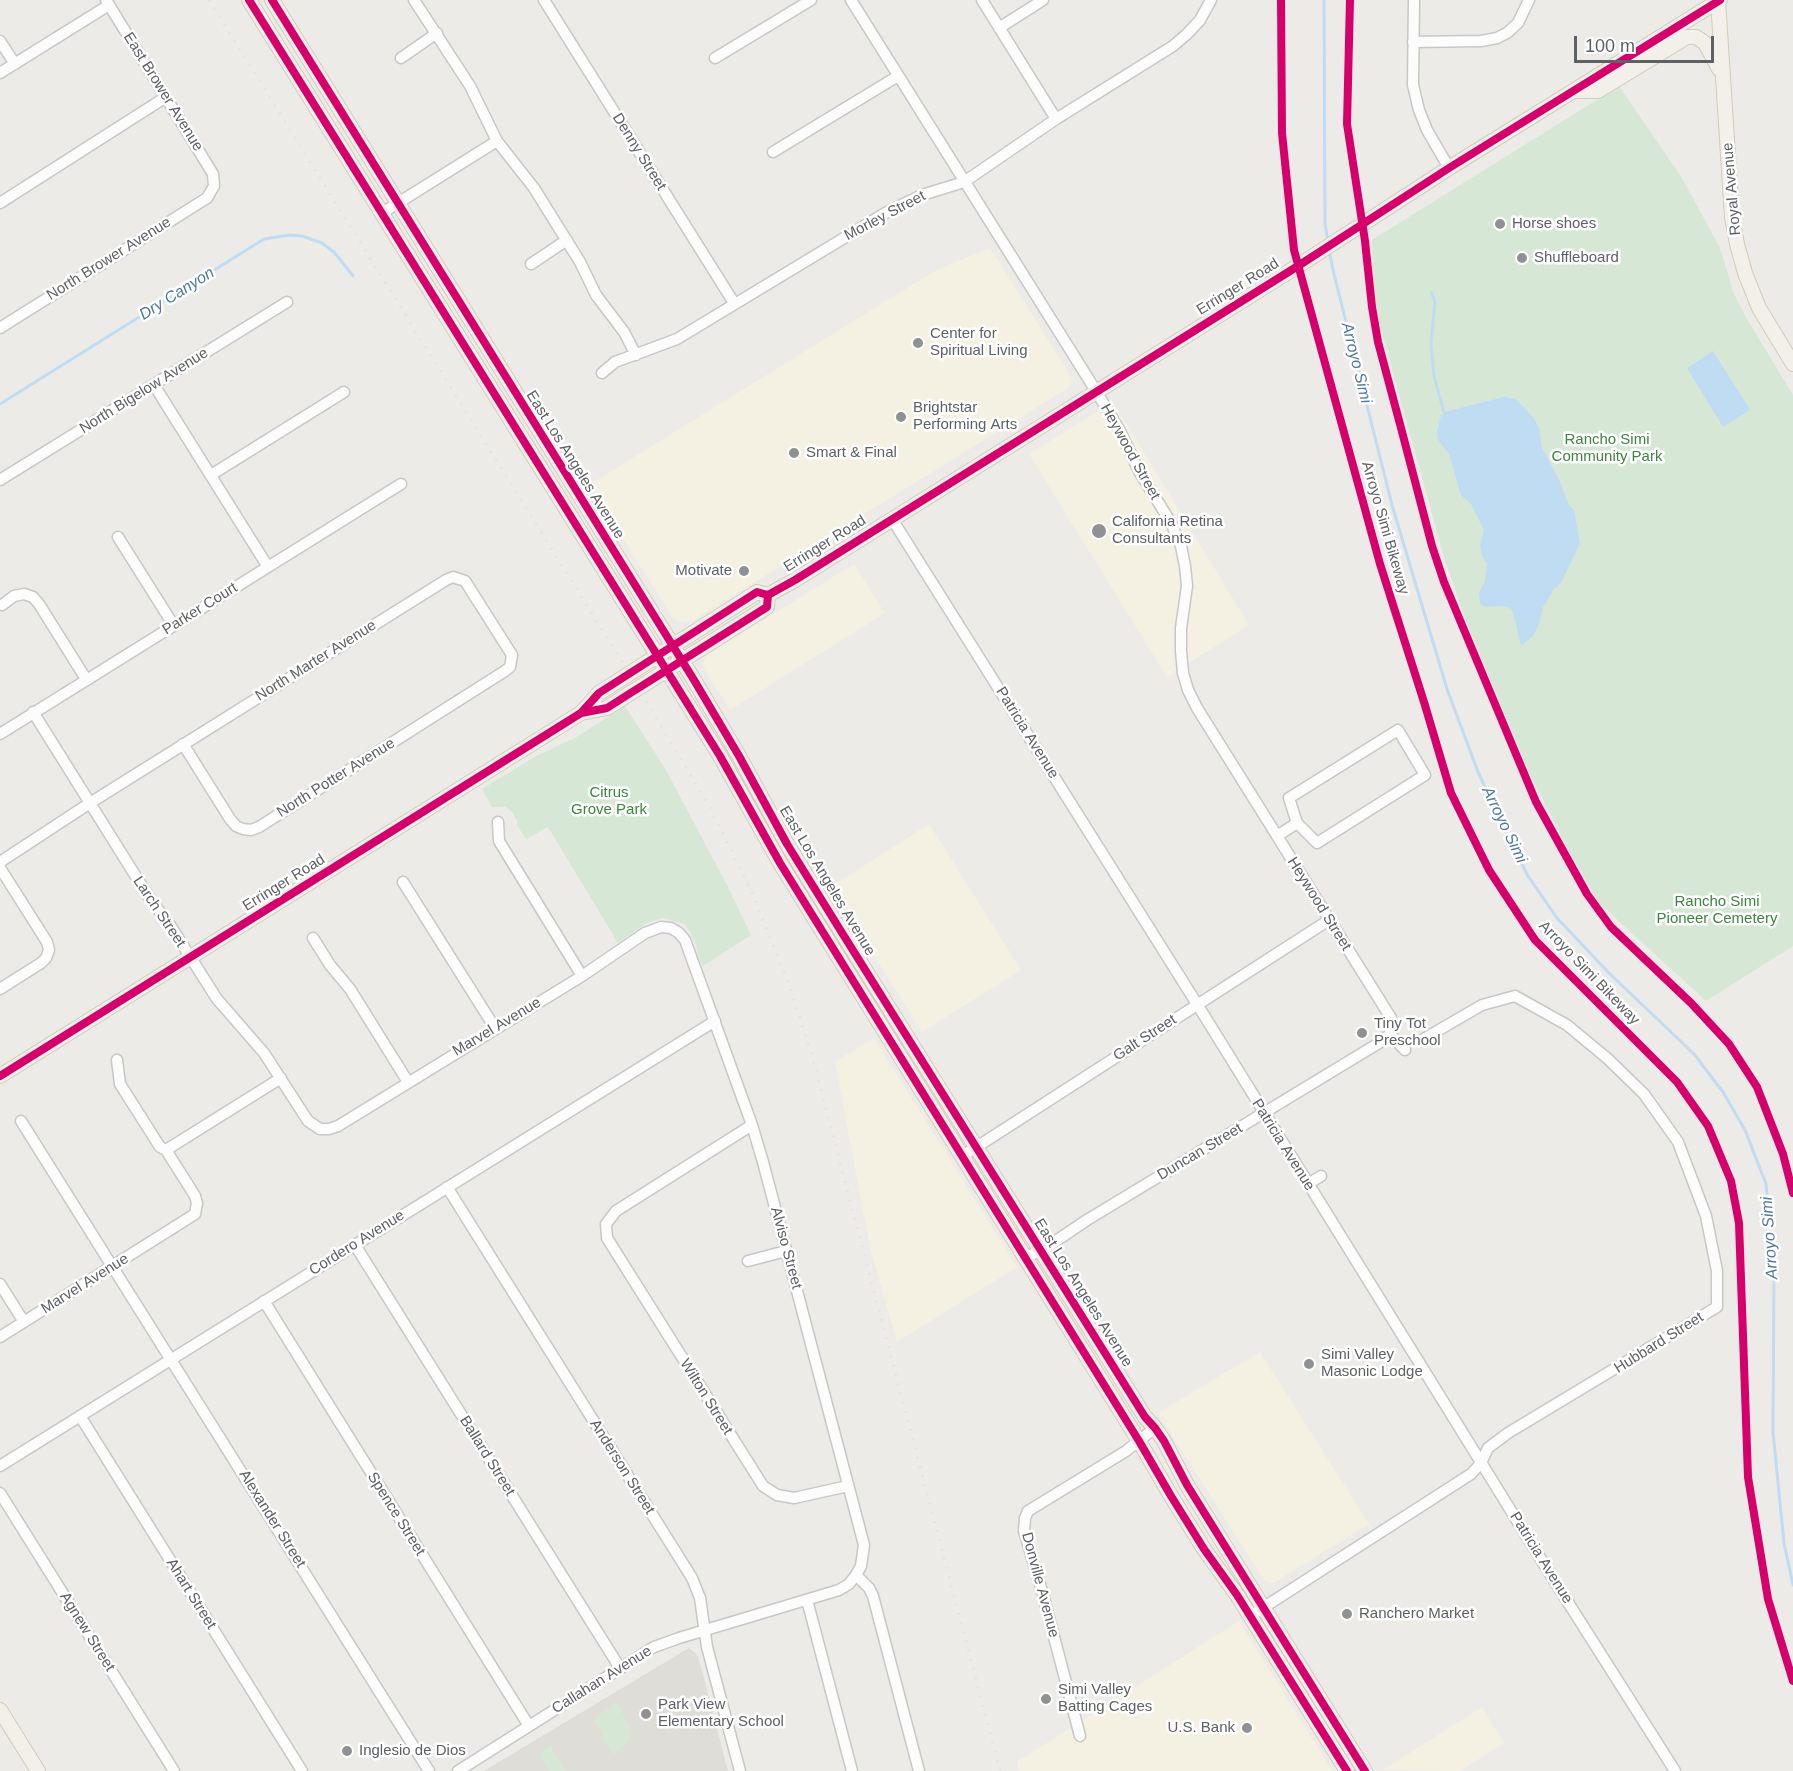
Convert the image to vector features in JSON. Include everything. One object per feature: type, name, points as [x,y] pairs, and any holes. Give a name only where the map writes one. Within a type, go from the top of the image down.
[{"type":"main road","name":"East Los Angeles Avenue","points":[[249,0],[658,655],[720,756],[780,863],[1204,1549],[1250,1616],[1347,1771]]},
{"type":"main road","name":"East Los Angeles Avenue","points":[[272,0],[673,645],[739,756],[787,844],[1145,1417],[1155,1428],[1187,1485],[1365,1771]]},
{"type":"main road","name":"Royal Avenue","points":[[1719,0],[1732,217],[1740,255],[1751,289],[1793,364]]},
{"type":"main road","name":"Erringer Road","points":[[0,1076],[581,713],[599,693],[757,592],[768,595],[892,519],[1719,0]]},
{"type":"main road","points":[[1574,91],[1598,91],[1687,37],[1695,37],[1705,43],[1723,79]]},
{"type":"main road","name":"Erringer Road","points":[[581,713],[607,708],[682,661],[767,607],[768,595]]},
{"type":"main road","points":[[0,1710],[38,1771]]},
{"type":"street","points":[[414,0],[470,86],[497,141],[534,188],[580,262],[596,295],[624,332],[636,355]]},
{"type":"street","name":"Denny Street","points":[[544,0],[734,303]]},
{"type":"street","points":[[715,58],[811,0]]},
{"type":"street","name":"Heywood Street","points":[[850,0],[1120,430],[1139,471],[1171,523],[1181,546],[1187,586],[1181,628],[1181,651],[1183,673],[1188,690],[1197,708],[1391,1018],[1390,1034]]},
{"type":"street","points":[[982,0],[1056,119]]},
{"type":"street","points":[[999,28],[1043,0]]},
{"type":"street","name":"Morley Street","points":[[602,373],[615,362],[677,339],[887,212],[922,195],[964,182],[1056,119],[1173,46],[1200,20],[1211,0]]},
{"type":"street","points":[[1414,0],[1413,85],[1419,110],[1427,129],[1449,168]]},
{"type":"street","points":[[1413,42],[1481,41],[1497,38],[1518,23],[1529,0]]},
{"type":"street","points":[[0,73],[107,2]]},
{"type":"street","name":"East Brower Avenue","points":[[107,2],[213,174],[214,186]]},
{"type":"street","points":[[401,58],[437,33]]},
{"type":"street","points":[[0,41],[15,64]]},
{"type":"street","points":[[773,152],[898,76]]},
{"type":"street","points":[[0,203],[166,97]]},
{"type":"street","points":[[382,213],[497,141]]},
{"type":"street","name":"North Brower Avenue","points":[[0,328],[207,198],[214,186]]},
{"type":"street","points":[[531,264],[567,240]]},
{"type":"street","name":"North Bigelow Avenue","points":[[0,480],[287,302]]},
{"type":"street","points":[[154,385],[268,567]]},
{"type":"street","points":[[211,475],[344,392]]},
{"type":"street","name":"Parker Court","points":[[0,734],[401,484]]},
{"type":"street","name":"Patricia Avenue","points":[[892,519],[1197,1004],[1481,1463],[1676,1771]]},
{"type":"street","points":[[118,537],[174,626]]},
{"type":"street","name":"North Marter Avenue","points":[[0,862],[183,744],[453,578],[465,581],[470,587],[510,650],[512,661]]},
{"type":"street","points":[[2,605],[14,596],[24,594],[33,597],[86,679]]},
{"type":"street","name":"North Potter Avenue","points":[[183,744],[230,819],[236,826],[251,830],[505,671],[512,661]]},
{"type":"street","name":"Larch Street","points":[[33,712],[150,899],[170,925],[217,999],[264,1053],[308,1121],[320,1129]]},
{"type":"street","points":[[1398,730],[1425,775],[1317,843],[1297,823],[1289,798],[1398,730]]},
{"type":"street","points":[[498,822],[499,841],[582,976]]},
{"type":"street","points":[[1277,836],[1297,823]]},
{"type":"street","points":[[0,868],[47,942],[49,950],[41,963],[0,989]]},
{"type":"street","points":[[403,882],[495,1028]]},
{"type":"street","name":"Galt Street","points":[[961,1156],[1329,920]]},
{"type":"street","name":"Marvel Avenue","points":[[320,1129],[338,1126],[582,976],[645,933],[661,927],[674,930]]},
{"type":"street","name":"Alviso Street","points":[[674,930],[685,940],[752,1125],[864,1545],[863,1556],[856,1575]]},
{"type":"street","points":[[313,938],[330,965],[350,989],[408,1082]]},
{"type":"street","name":"Hubbard Street","points":[[1250,1616],[1471,1474],[1481,1463],[1488,1448],[1508,1433],[1717,1307],[1717,1271],[1706,1216],[1678,1142],[1644,1094],[1608,1059],[1567,1025],[1515,996],[1482,1005],[1420,1041]]},
{"type":"street","name":"Cordero Avenue","points":[[0,1466],[714,1021]]},
{"type":"street","points":[[1390,1034],[1405,1050]]},
{"type":"street","name":"Duncan Street","points":[[1025,1257],[1041,1251],[1087,1220],[1379,1043],[1390,1034]]},
{"type":"street","points":[[117,1060],[120,1084],[160,1147],[166,1150],[281,1078]]},
{"type":"street","name":"Alexander Street","points":[[21,1121],[429,1771]]},
{"type":"street","name":"Wilton Street","points":[[752,1125],[616,1211],[610,1216],[606,1231],[610,1244],[763,1486],[777,1495],[794,1498],[848,1486]]},
{"type":"street","name":"Marvel Avenue","points":[[0,1337],[192,1217],[197,1210],[195,1196],[166,1150]]},
{"type":"street","points":[[1308,1184],[1321,1176]]},
{"type":"street","name":"Anderson Street","points":[[447,1187],[692,1578],[700,1598],[707,1647],[740,1771]]},
{"type":"street","name":"Ballard Street","points":[[355,1245],[620,1668]]},
{"type":"street","points":[[748,1261],[786,1251]]},
{"type":"street","points":[[0,1284],[24,1322]]},
{"type":"street","name":"Spence Street","points":[[264,1302],[529,1726]]},
{"type":"street","name":"Ahart Street","points":[[80,1416],[302,1771]]},
{"type":"street","name":"Donville Avenue","points":[[1080,1737],[1024,1531],[1025,1518],[1028,1511],[1126,1451],[1155,1428]]},
{"type":"street","name":"Agnew Street","points":[[0,1493],[174,1771]]},
{"type":"street","points":[[856,1575],[869,1588],[873,1596],[919,1771]]},
{"type":"street","name":"Callahan Avenue","points":[[458,1771],[654,1647],[839,1590],[856,1575]]},
{"type":"street","points":[[807,1600],[852,1771]]},
{"type":"shaded area","points":[[990,248],[1071,376],[1072,382],[1068,388],[692,621],[679,622],[673,618],[589,485],[920,280],[939,269]]},
{"type":"shaded area","points":[[1113,402],[1249,625],[1167,677],[1029,454]]},
{"type":"shaded area","points":[[854,564],[885,613],[730,710],[705,671],[703,663],[706,656]]},
{"type":"shaded area","points":[[929,824],[1021,970],[922,1032],[831,887]]},
{"type":"shaded area","points":[[874,1038],[1017,1267],[897,1342],[870,1248],[835,1062]]},
{"type":"shaded area","points":[[1260,1352],[1369,1524],[1272,1584],[1263,1579],[1158,1413]]},
{"type":"shaded area","points":[[1239,1621],[1332,1771],[1019,1771],[1017,1762]]},
{"type":"shaded area","name":"Park View Elementary School","points":[[689,1648],[698,1656],[728,1771],[484,1771]]},
{"type":"shaded area","points":[[1482,1707],[1504,1743],[1460,1771],[1383,1770]]},
{"type":"green space","name":"Rancho Simi Community Park","points":[[1619,86],[1682,178],[1720,248],[1734,294],[1793,395],[1793,946],[1706,1001],[1599,903],[1568,849],[1530,774],[1466,621],[1445,561],[1378,319],[1372,268],[1372,240]]},
{"type":"green space","name":"Citrus Grove Park","points":[[625,706],[666,770],[751,935],[703,966],[695,941],[685,924],[662,918],[645,924],[618,943],[548,827],[526,839],[512,812],[506,807],[492,807],[482,789],[538,755],[575,738]]},
{"type":"green space","points":[[616,1702],[631,1729],[628,1741],[614,1755],[593,1720]]},
{"type":"green space","points":[[550,1746],[566,1771],[550,1771],[539,1754]]},
{"type":"water","points":[[1713,351],[1750,410],[1723,427],[1687,368]]},
{"type":"water","points":[[1504,397],[1516,399],[1533,417],[1539,428],[1542,448],[1560,482],[1568,504],[1574,510],[1580,543],[1561,583],[1554,589],[1543,607],[1534,635],[1521,646],[1510,608],[1485,607],[1480,603],[1479,593],[1485,581],[1487,564],[1480,546],[1484,530],[1471,504],[1461,495],[1449,454],[1438,440],[1437,431],[1444,412]]},
{"type":"waterway","name":"Arroyo Simi","points":[[1324,0],[1325,224],[1328,241]]},
{"type":"waterway","name":"Dry Canyon","points":[[0,404],[264,239],[290,235],[302,236],[322,243],[334,252],[353,276]]},
{"type":"waterway","name":"Arroyo Simi","points":[[1329,250],[1392,505],[1447,689],[1478,772],[1506,833],[1528,876],[1557,918],[1609,973],[1694,1054],[1723,1092],[1745,1130],[1766,1184],[1774,1264],[1773,1432],[1784,1543],[1793,1585]]},
{"type":"waterway","points":[[1431,292],[1435,302],[1431,344],[1434,376],[1444,412]]},
{"type":"railway","points":[[209,0],[629,673],[711,809],[752,893],[788,982],[811,1052],[1000,1771]]},
{"type":"cycle path","points":[[249,0],[720,756],[780,863],[1171,1496],[1204,1549],[1237,1595],[1347,1771]]},
{"type":"cycle path","points":[[272,0],[694,680],[787,844],[1145,1417],[1164,1441],[1187,1485],[1365,1771]]},
{"type":"cycle path","name":"Arroyo Simi Bikeway","points":[[1281,0],[1282,133],[1294,250],[1380,564],[1451,793],[1489,870],[1535,940],[1677,1082],[1708,1126],[1731,1181],[1739,1223],[1748,1477],[1768,1599],[1793,1681]]},
{"type":"cycle path","points":[[1350,0],[1347,124],[1365,241],[1372,307],[1378,342],[1432,546],[1444,582],[1536,802],[1587,894],[1611,927],[1691,1003],[1729,1044],[1757,1087],[1783,1154],[1793,1193]]},
{"type":"cycle path","points":[[0,1076],[581,713],[599,693],[757,592],[768,595],[795,580],[1720,0]]},
{"type":"cycle path","points":[[581,713],[607,708],[767,607],[768,595]]},
{"type":"place","name":"Horse shoes","points":[[1500,224]]},
{"type":"place","name":"Shuffleboard","points":[[1522,258]]},
{"type":"place","name":"Center for Spiritual Living","points":[[918,343]]},
{"type":"place","name":"Brightstar Performing Arts","points":[[901,417]]},
{"type":"place","name":"Smart & Final","points":[[794,453]]},
{"type":"place","name":"California Retina Consultants","points":[[1099,531]]},
{"type":"place","name":"Motivate","points":[[744,571]]},
{"type":"place","name":"Tiny Tot Preschool","points":[[1362,1033]]},
{"type":"place","name":"Simi Valley Masonic Lodge","points":[[1309,1364]]},
{"type":"place","name":"Ranchero Market","points":[[1347,1614]]},
{"type":"place","name":"Simi Valley Batting Cages","points":[[1046,1699]]},
{"type":"place","name":"Park View Elementary School","points":[[646,1714]]},
{"type":"place","name":"U.S. Bank","points":[[1247,1728]]},
{"type":"place","name":"Inglesio de Dios","points":[[347,1751]]},
{"type":"park label","name":"Rancho Simi Pioneer Cemetery","points":[[1717,910]]}]
